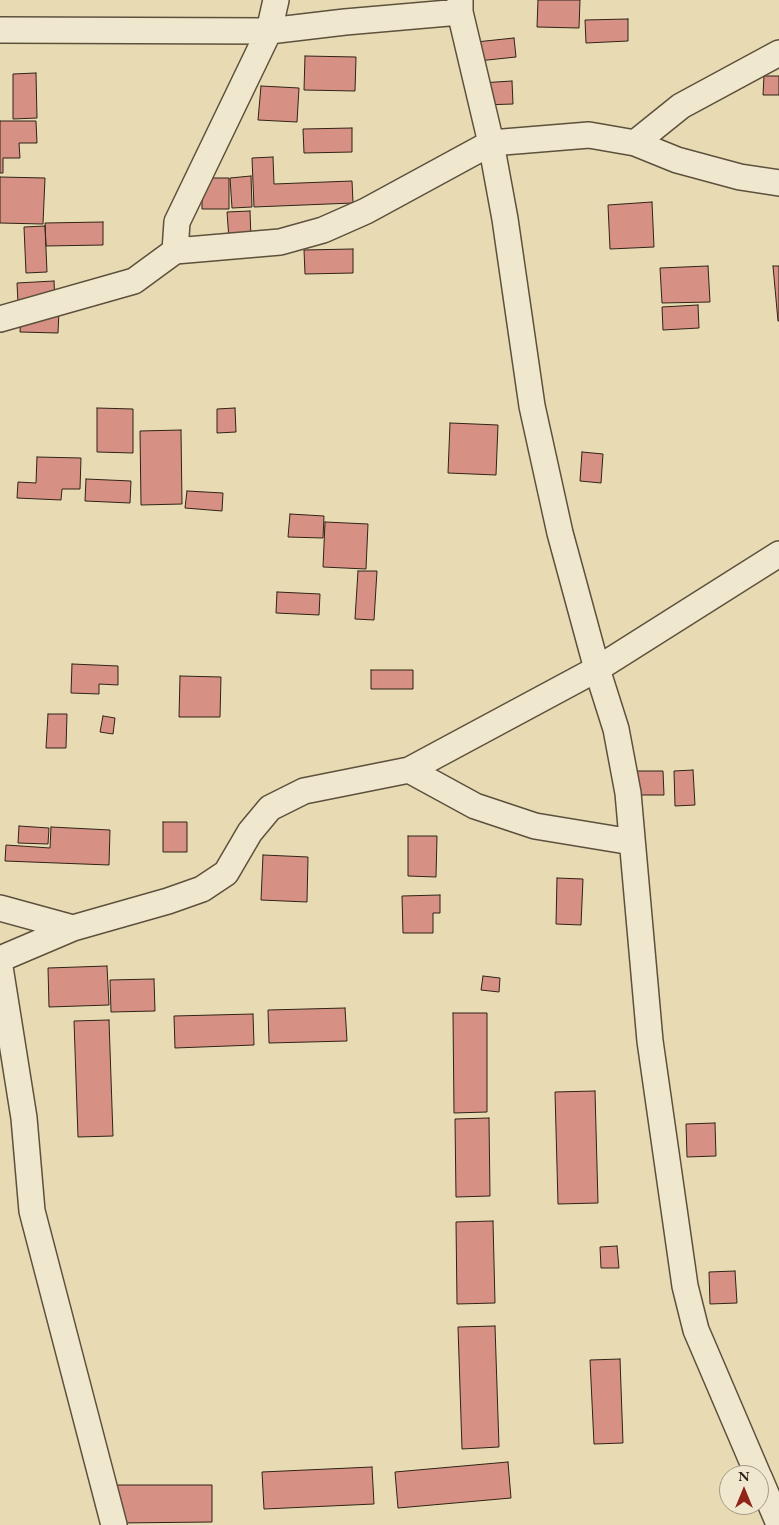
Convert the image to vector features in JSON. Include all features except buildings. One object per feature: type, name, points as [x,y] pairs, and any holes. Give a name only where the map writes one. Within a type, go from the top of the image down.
[{"type":"street","points":[[175,251],[177,222],[269,31],[276,0]]},
{"type":"street","points":[[0,30],[269,31],[460,6],[491,143],[532,406],[560,534],[597,669],[616,729],[628,793],[650,1041],[685,1286],[696,1330],[754,1465]]},
{"type":"street","points":[[635,143],[681,106],[779,54]]},
{"type":"street","points":[[0,319],[134,281],[175,251],[280,242],[323,230],[366,211],[491,143],[589,135],[635,143],[677,160],[740,177],[779,183]]},
{"type":"street","points":[[0,959],[73,928],[168,901],[202,889],[226,873],[250,832],[270,808],[304,791],[409,770],[597,669],[779,554]]},
{"type":"street","points":[[409,770],[475,806],[535,826],[632,842]]},
{"type":"street","points":[[0,908],[73,928]]},
{"type":"street","points":[[0,967],[24,1118],[32,1211],[114,1525]]},
{"type":"street","points":[[769,1500],[779,1524]]}]
